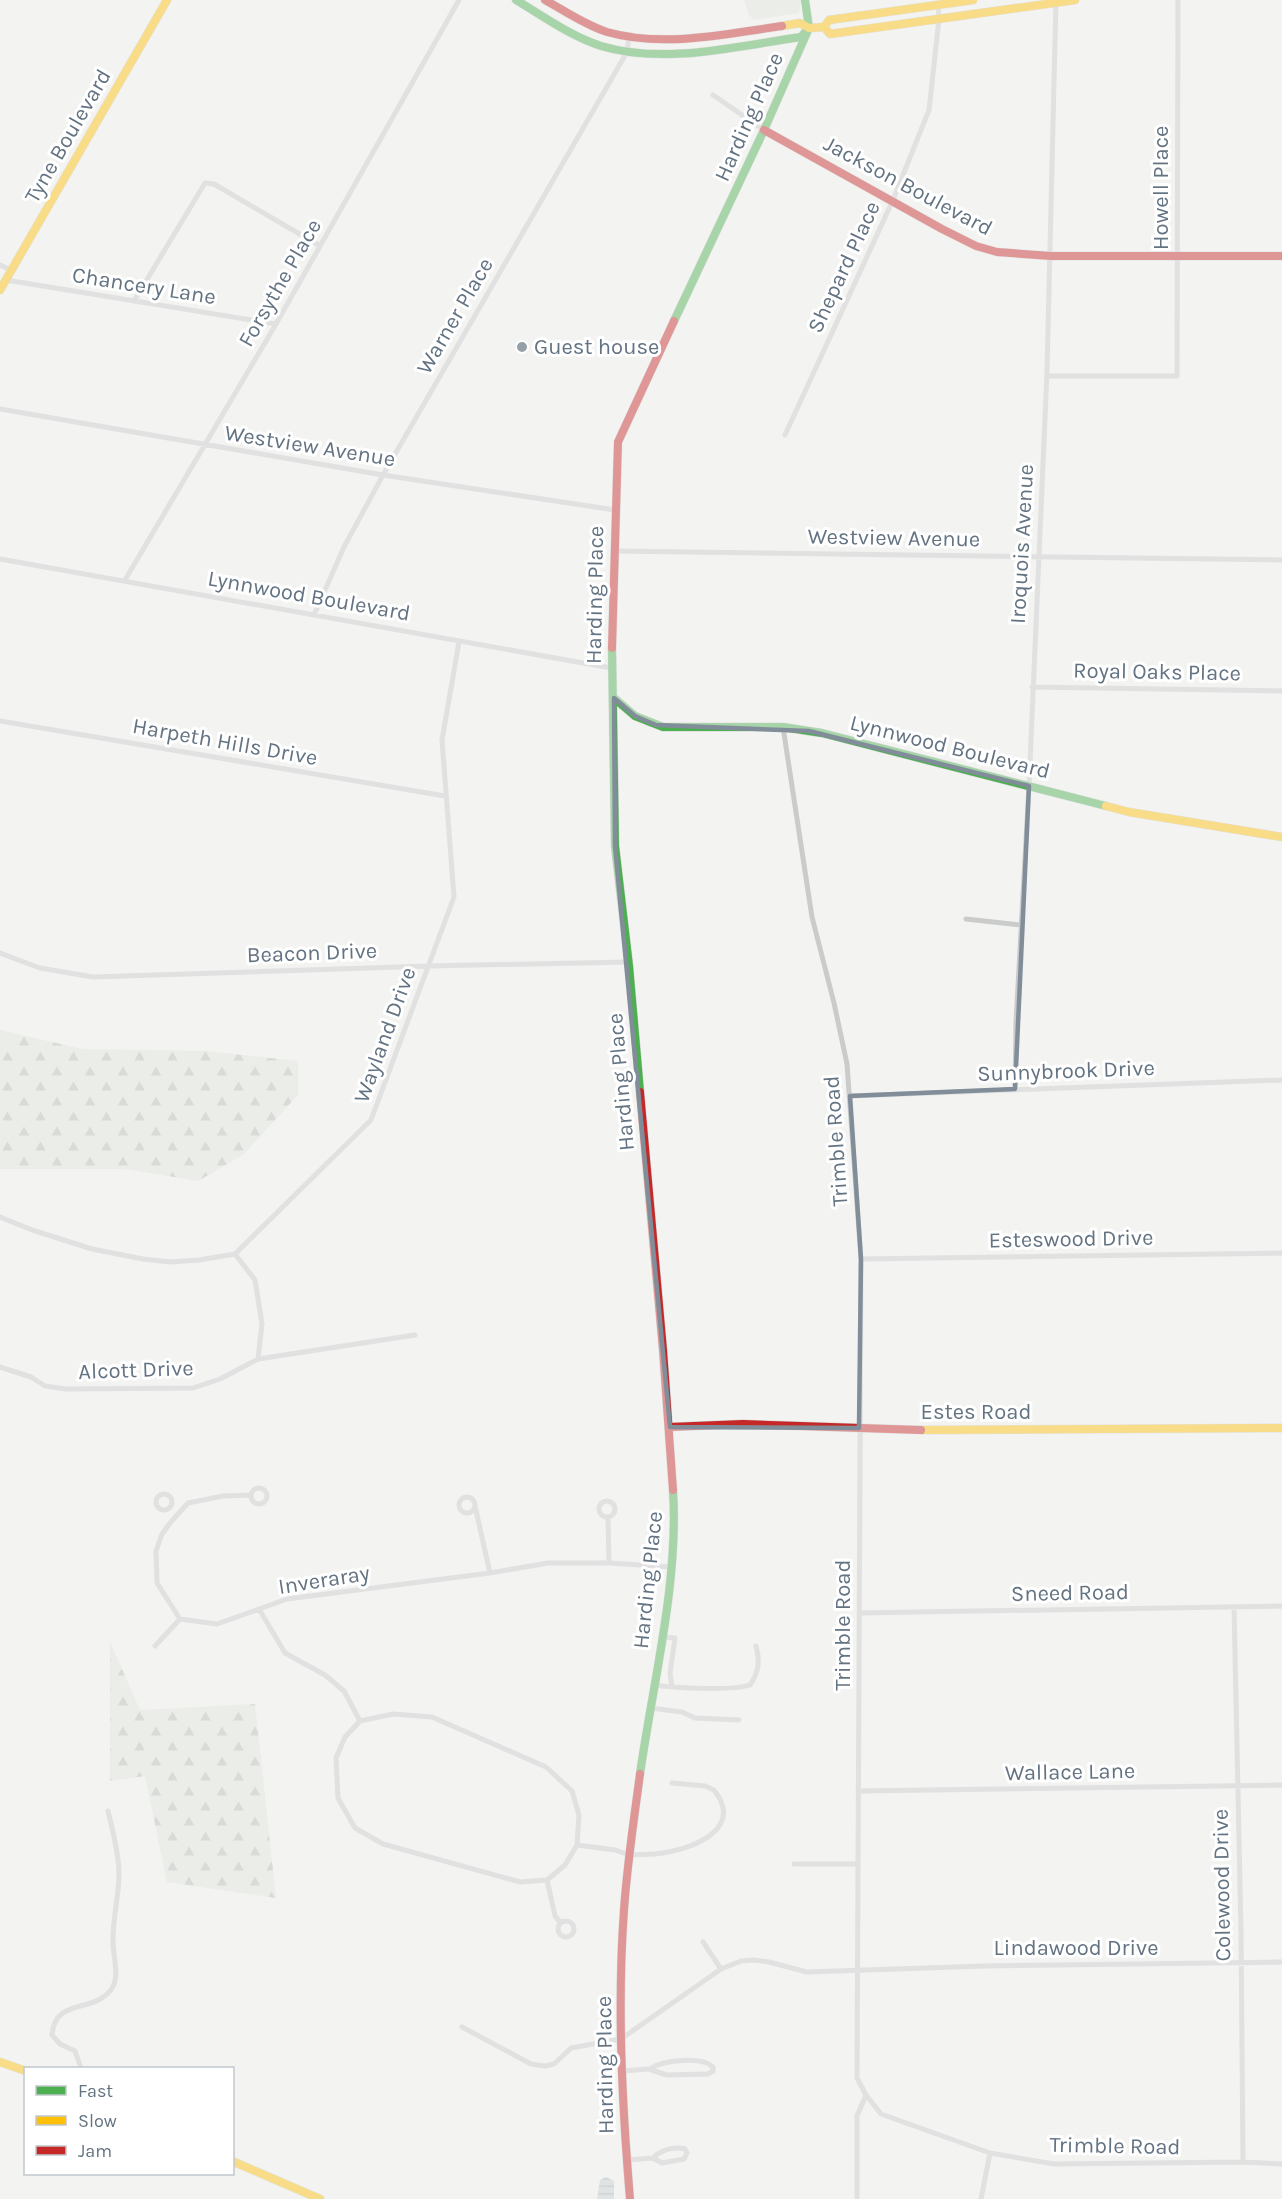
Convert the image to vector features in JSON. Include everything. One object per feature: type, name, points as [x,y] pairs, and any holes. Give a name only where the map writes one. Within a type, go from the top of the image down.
[{"type":"main road","name":"Tyne Boulevard","points":[[0,290],[167,0]]},
{"type":"main road","points":[[516,0],[579,37],[627,52],[652,54],[687,52],[801,37],[809,28],[805,0]]},
{"type":"main road","points":[[545,0],[605,32],[629,38],[663,39],[800,23],[809,28],[824,27]]},
{"type":"main road","points":[[824,27],[829,20],[973,0]]},
{"type":"main road","points":[[824,27],[830,34],[1075,0]]},
{"type":"main road","name":"Harding Place","points":[[630,2199],[621,2039],[624,1912],[629,1855],[672,1566],[674,1504],[670,1427],[628,962],[615,846],[612,745],[614,698],[611,668],[618,441],[764,130],[809,28]]},
{"type":"main road","name":"Jackson Boulevard","points":[[764,130],[942,230],[976,246],[997,252],[1051,256],[1282,256]]},
{"type":"main road","name":"Lynnwood Boulevard","points":[[614,698],[635,716],[663,727],[783,727],[822,733],[1129,812],[1282,837]]},
{"type":"main road","name":"Estes Road","points":[[670,1427],[743,1424],[859,1428],[1119,1430],[1282,1428]]},
{"type":"main road","points":[[0,2062],[24,2070]]},
{"type":"main road","points":[[234,2162],[320,2199]]},
{"type":"street","name":"Forsythe Place","points":[[125,580],[206,446],[459,0]]},
{"type":"street","name":"Howell Place","points":[[1047,376],[1177,376],[1178,0]]},
{"type":"street","name":"Iroquois Avenue","points":[[1015,1089],[1016,1022],[1047,376],[1056,1]]},
{"type":"street","name":"Shepard Place","points":[[785,435],[893,201],[929,110],[939,19],[938,5]]},
{"type":"street","name":"Warner Place","points":[[314,615],[344,547],[383,475],[627,52],[629,38]]},
{"type":"street","name":"Jackson Boulevard","points":[[713,95],[764,130]]},
{"type":"street","points":[[134,302],[205,183],[214,184],[320,246]]},
{"type":"street","points":[[0,265],[11,270]]},
{"type":"street","name":"Chancery Lane","points":[[6,280],[276,324]]},
{"type":"street","name":"Westview Avenue","points":[[0,409],[206,446],[615,510]]},
{"type":"street","name":"Westview Avenue","points":[[614,551],[1282,560]]},
{"type":"street","name":"Lynnwood Boulevard","points":[[0,559],[611,668]]},
{"type":"street","name":"Wayland Drive","points":[[235,1254],[371,1120],[429,966],[454,897],[442,740],[459,642]]},
{"type":"street","name":"Royal Oaks Place","points":[[1032,687],[1282,691]]},
{"type":"street","name":"Harpeth Hills Drive","points":[[0,721],[446,796]]},
{"type":"street","name":"Trimble Road","points":[[783,727],[812,917],[847,1064],[861,1259],[857,2078],[866,2095],[881,2114],[990,2152],[1053,2164],[1244,2162],[1282,2164]]},
{"type":"street","points":[[966,919],[1021,925]]},
{"type":"street","name":"Beacon Drive","points":[[0,953],[40,968],[93,977],[628,962]]},
{"type":"street","name":"Sunnybrook Drive","points":[[850,1096],[1282,1080]]},
{"type":"street","points":[[0,1217],[92,1249],[143,1259],[170,1262],[235,1254],[255,1280],[262,1324],[258,1359]]},
{"type":"street","name":"Esteswood Drive","points":[[861,1259],[1282,1253]]},
{"type":"street","name":"Alcott Drive","points":[[0,1367],[31,1377],[45,1386],[66,1389],[193,1388],[220,1379],[258,1359],[415,1335]]},
{"type":"street","points":[[155,1646],[180,1619],[158,1583],[156,1551],[162,1534],[188,1503],[204,1499],[251,1495]]},
{"type":"street","points":[[475,1506],[490,1573]]},
{"type":"street","points":[[170,1508],[177,1515]]},
{"type":"street","points":[[608,1517],[609,1563]]},
{"type":"street","name":"Inveraray","points":[[180,1619],[218,1624],[287,1599],[490,1573],[548,1563],[672,1566]]},
{"type":"street","name":"Colewood Drive","points":[[1234,1606],[1244,2162]]},
{"type":"street","name":"Sneed Road","points":[[859,1613],[1282,1606]]},
{"type":"street","points":[[259,1609],[285,1653],[325,1676],[344,1691],[360,1721]]},
{"type":"street","points":[[662,1636],[675,1638],[670,1673],[672,1687]]},
{"type":"street","points":[[654,1685],[744,1687],[750,1684],[755,1677],[759,1664],[756,1647]]},
{"type":"street","points":[[651,1708],[682,1712],[695,1718],[739,1720]]},
{"type":"street","points":[[393,1714],[432,1717],[546,1767],[572,1791],[579,1815],[577,1845],[565,1865],[546,1880],[520,1882],[383,1844],[355,1828],[338,1798],[336,1758],[345,1737],[360,1721],[393,1714]]},
{"type":"street","points":[[577,1845],[615,1850],[629,1855],[663,1853],[696,1844],[710,1836],[722,1822],[723,1808],[714,1790],[705,1786],[672,1783]]},
{"type":"street","name":"Wallace Lane","points":[[858,1791],[1282,1785]]},
{"type":"street","points":[[81,2067],[75,2050],[60,2044],[52,2035],[53,2025],[57,2016],[103,1997],[111,1990],[115,1980],[112,1941],[118,1861],[108,1811]]},
{"type":"street","points":[[794,1864],[858,1864]]},
{"type":"street","points":[[546,1880],[555,1916],[561,1923]]},
{"type":"street","points":[[703,1942],[721,1969]]},
{"type":"street","points":[[462,2027],[531,2064],[545,2066],[554,2064],[571,2048],[621,2039],[721,1969],[741,1961],[754,1960],[807,1972],[858,1970]]},
{"type":"street","name":"Lindawood Drive","points":[[858,1970],[1282,1962]]},
{"type":"street","points":[[622,2071],[650,2069],[667,2075],[708,2074],[713,2071],[713,2067],[705,2062],[697,2061],[660,2063],[650,2069]]},
{"type":"street","points":[[857,2199],[857,2116],[866,2095]]},
{"type":"street","points":[[627,2160],[653,2158],[662,2163],[684,2159],[687,2153],[685,2149],[672,2149],[660,2151],[653,2158]]},
{"type":"street","points":[[981,2199],[990,2152]]},
{"type":"highlighted area","points":[[614,698],[635,716],[656,725],[809,731],[1029,786],[1015,1089],[850,1096],[861,1259],[859,1428],[670,1427],[615,846]]},
{"type":"green space","points":[[744,0],[801,0],[799,13],[754,20],[749,15]]},
{"type":"green space","points":[[0,1030],[82,1049],[207,1051],[298,1061],[298,1095],[243,1155],[198,1181],[126,1169],[0,1169]]},
{"type":"green space","points":[[110,1642],[140,1710],[255,1704],[276,1898],[167,1882],[145,1776],[110,1781]]},
{"type":"shaded area","points":[[606,2177],[614,2181],[614,2199],[597,2199],[600,2180]]},
{"type":"traffic: fast","points":[[516,0],[578,37],[601,46],[650,54],[726,49],[801,37],[806,31]]},
{"type":"traffic: fast","points":[[674,321],[764,130],[809,28],[805,0]]},
{"type":"traffic: fast","points":[[612,648],[615,846],[640,1092]]},
{"type":"traffic: fast","points":[[614,698],[635,716],[663,727],[783,727],[822,733],[1106,806]]},
{"type":"traffic: fast","points":[[640,1774],[669,1596],[674,1525],[673,1490]]},
{"type":"traffic: slow","points":[[0,290],[167,0]]},
{"type":"traffic: slow","points":[[782,26],[800,23],[809,28],[824,27],[829,20],[973,0]]},
{"type":"traffic: slow","points":[[824,27],[830,34],[1075,0]]},
{"type":"traffic: slow","points":[[1106,806],[1129,812],[1282,837]]},
{"type":"traffic: slow","points":[[921,1430],[1282,1428]]},
{"type":"traffic: slow","points":[[0,2062],[24,2070]]},
{"type":"traffic: slow","points":[[234,2162],[320,2199]]},
{"type":"traffic: jam","points":[[545,0],[591,26],[628,37],[695,38],[782,26]]},
{"type":"traffic: jam","points":[[764,130],[942,229],[976,246],[997,252],[1051,256],[1282,256]]},
{"type":"traffic: jam","points":[[612,648],[618,442],[674,321]]},
{"type":"traffic: jam","points":[[640,1092],[673,1490]]},
{"type":"traffic: jam","points":[[670,1427],[743,1424],[921,1430]]},
{"type":"traffic: jam","points":[[630,2199],[623,2091],[621,1982],[625,1893],[640,1774]]},
{"type":"place","name":"Guest house","points":[[522,347]]}]
